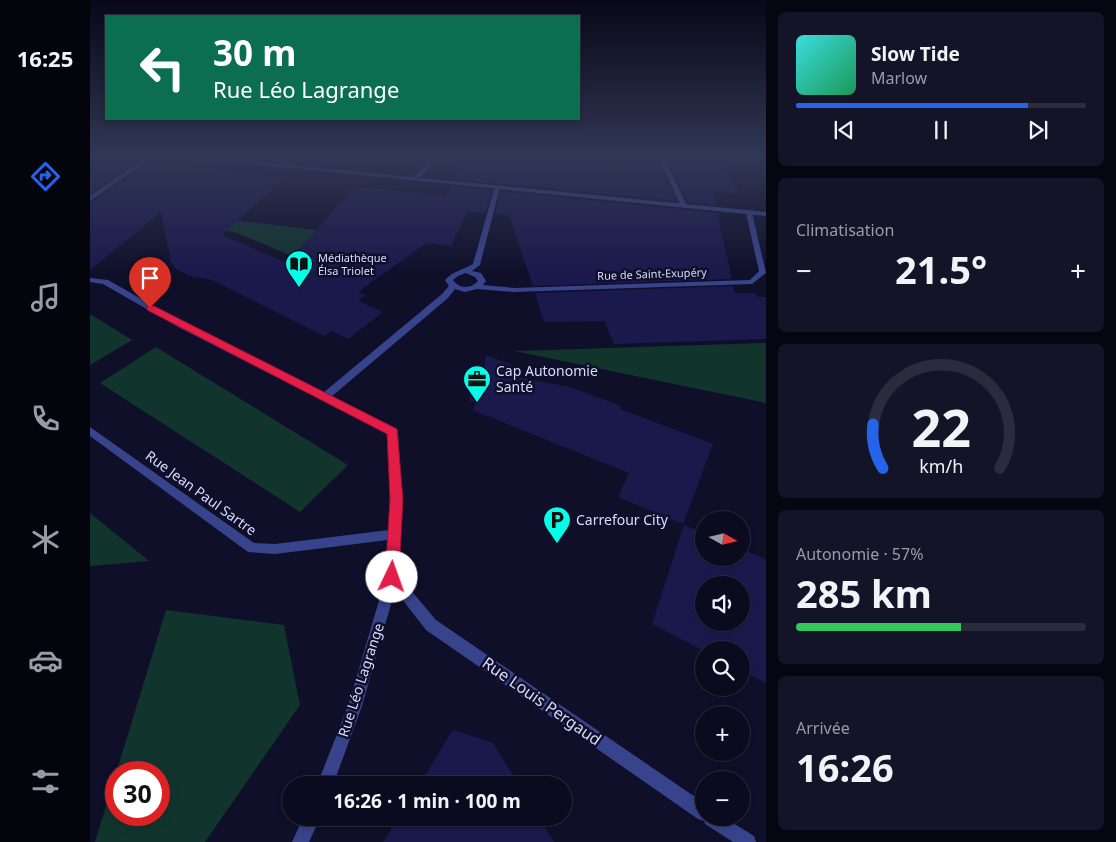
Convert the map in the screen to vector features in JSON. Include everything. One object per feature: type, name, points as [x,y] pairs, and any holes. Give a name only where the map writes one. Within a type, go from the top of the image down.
[{"type":"street","points":[[466,271],[478,275],[482,281],[477,288],[465,290],[453,286],[449,280],[454,274],[466,271],[476,265],[495,196]]},
{"type":"street","points":[[589,196],[766,214]]},
{"type":"street","points":[[679,196],[684,206]]},
{"type":"street","name":"Rue de Saint-Exupéry","points":[[477,288],[514,290],[752,282],[763,272],[749,213]]},
{"type":"street","points":[[90,280],[106,282],[181,325],[324,398],[445,296],[453,286]]},
{"type":"street","name":"Rue Léo Lagrange","points":[[324,398],[392,432],[396,499],[392,577],[355,706],[328,776]]},
{"type":"street","name":"Rue Jean Paul Sartre","points":[[90,431],[252,548],[275,549],[394,534]]},
{"type":"street","name":"Rue Louis Pergaud","points":[[392,577],[431,624],[695,807]]},
{"type":"street","points":[[300,842],[308,826]]},
{"type":"street","points":[[723,826],[748,842]]},
{"type":"green space","points":[[185,217],[233,220],[382,238],[330,272],[242,235]]},
{"type":"green space","points":[[90,314],[132,340],[90,365]]},
{"type":"green space","points":[[766,343],[766,403],[514,351]]},
{"type":"green space","points":[[156,347],[348,465],[300,512],[100,383]]},
{"type":"green space","points":[[90,513],[149,561],[90,566]]},
{"type":"green space","points":[[166,610],[284,625],[300,705],[205,842],[95,842],[105,809],[105,826],[170,826],[170,761],[119,761]]},
{"type":"building","points":[[100,196],[265,196],[222,235],[287,263],[346,196],[490,196],[485,213],[467,212],[451,246],[426,243],[358,292],[366,295],[358,301],[383,312],[348,339],[332,331],[324,336],[212,280],[189,276],[176,269],[171,262],[161,212],[90,270],[90,203]]},
{"type":"building","points":[[500,196],[553,196],[717,213],[732,279],[533,286],[509,215],[495,214]]},
{"type":"building","points":[[629,196],[675,196],[677,201]]},
{"type":"building","points":[[684,196],[714,196],[716,205],[687,202]]},
{"type":"building","points":[[733,286],[735,293],[754,293],[757,297],[766,297],[766,339],[614,344],[604,321],[544,322],[535,293]]},
{"type":"building","points":[[486,355],[515,366],[518,377],[570,387],[621,406],[620,409],[713,444],[683,524],[618,497],[629,473],[473,410],[476,402],[469,400],[478,374],[483,375]]},
{"type":"building","points":[[684,525],[695,529],[695,566],[750,566],[750,553],[766,559],[766,683],[750,675],[750,641],[695,641],[695,646],[652,624]]},
{"type":"building","points":[[453,730],[493,743],[513,776],[425,776]]},
{"type":"building","points":[[393,826],[544,826],[554,842],[383,842]]},
{"type":"place","name":"Médiathèque Élsa Triolet","points":[[299,288]]},
{"type":"place","name":"Cap Autonomie Santé","points":[[477,403]]},
{"type":"place","name":"Carrefour City","points":[[557,544]]},
{"type":"route","points":[[150,308],[392,432],[396,499],[392,577]]}]
